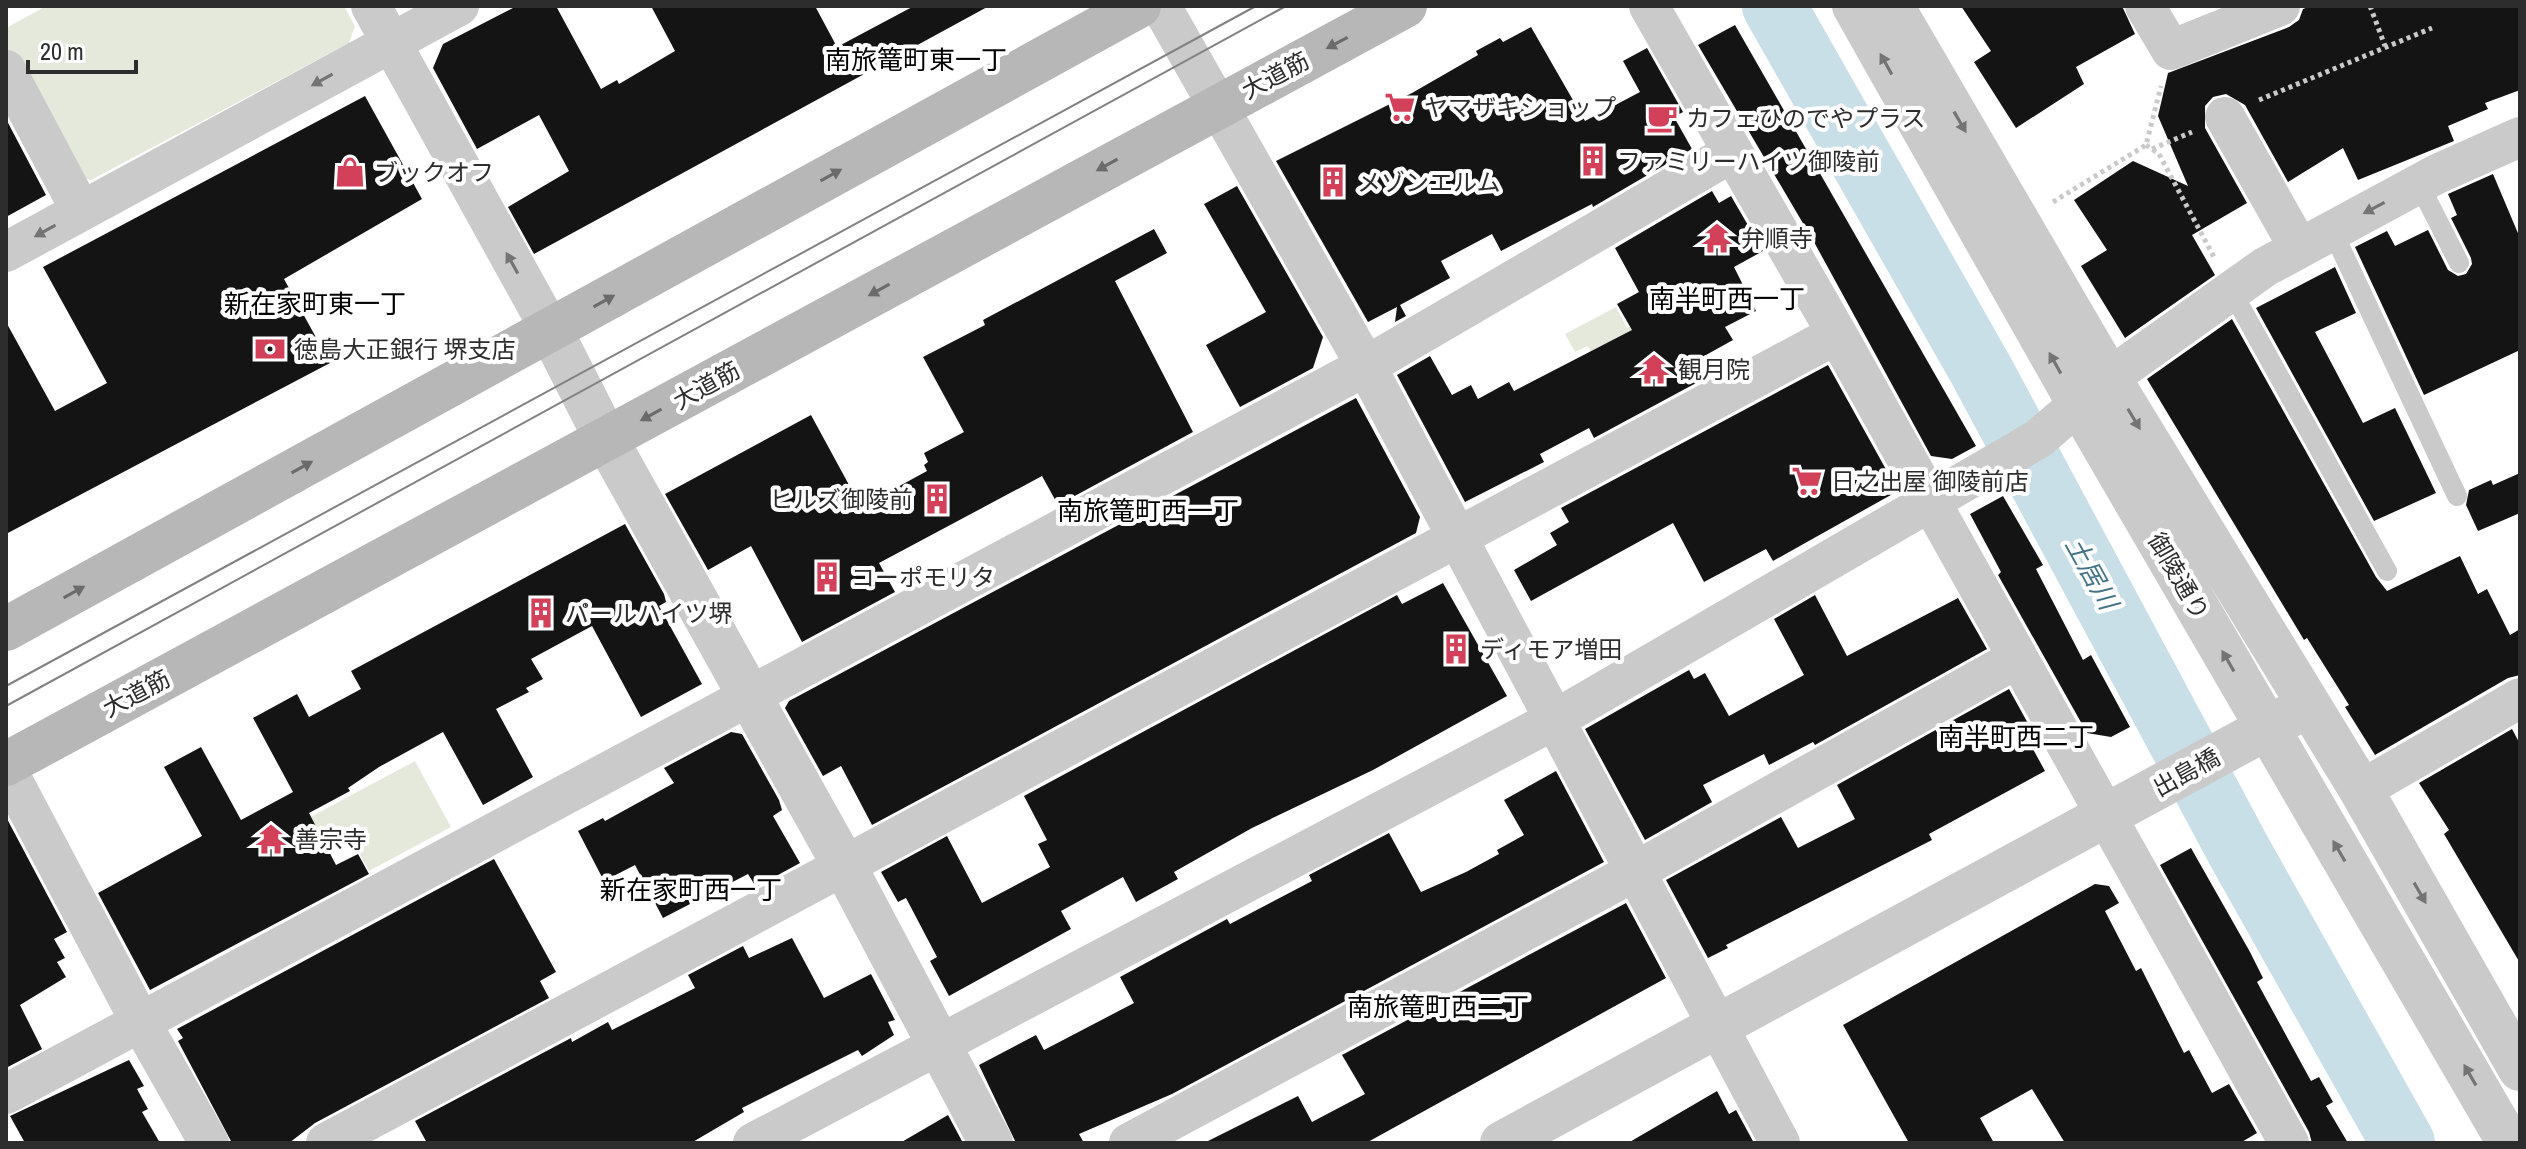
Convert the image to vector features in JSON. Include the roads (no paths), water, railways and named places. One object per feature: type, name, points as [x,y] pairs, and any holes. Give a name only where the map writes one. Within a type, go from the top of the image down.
[{"type":"main road","points":[[6,629],[1139,6]]},
{"type":"main road","name":"大道筋","points":[[6,766],[1405,6]]},
{"type":"street","points":[[371,6],[551,331],[606,439],[845,867],[991,1143]]},
{"type":"street","points":[[6,252],[459,6]]},
{"type":"street","points":[[1161,6],[1366,366],[1780,1143]]},
{"type":"street","points":[[1649,6],[1837,334],[1928,502],[2289,1143]]},
{"type":"street","name":"御陵通り","points":[[1854,6],[2094,391],[2309,705],[2520,1069]]},
{"type":"street","name":"御陵通り","points":[[1892,6],[2019,223],[2094,391],[2267,728],[2509,1143]]},
{"type":"street","points":[[2145,6],[2171,50],[2280,6]]},
{"type":"street","points":[[6,70],[81,211]]},
{"type":"street","points":[[2225,117],[2315,239]]},
{"type":"street","points":[[753,1143],[1556,719],[2038,439],[2094,391],[2231,290],[2315,239],[2419,184],[2520,137]]},
{"type":"street","points":[[6,1094],[1366,366],[1733,152]]},
{"type":"street","points":[[326,1143],[1837,334]]},
{"type":"street","points":[[1129,1143],[1636,871],[2016,659]]},
{"type":"street","points":[[2361,790],[2520,698]]},
{"type":"street","name":"出島橋","points":[[1502,1143],[2309,705]]},
{"type":"street","points":[[6,766],[141,1023],[209,1143]]},
{"type":"lane","points":[[2419,184],[2459,263]]},
{"type":"lane","points":[[2315,239],[2457,496]]},
{"type":"lane","points":[[2231,290],[2387,571]]},
{"type":"waterway","name":"土居川","points":[[1774,6],[1982,372],[2240,853],[2403,1143]]},
{"type":"tram line","points":[[6,686],[1256,6]]},
{"type":"tram line","points":[[6,706],[1286,6]]},
{"type":"place","name":"ヤマザキショップ","points":[[1400,107]]},
{"type":"place","name":"カフェひのでやプラス","points":[[1662,118]]},
{"type":"place","name":"ファミリーハイツ御陵前","points":[[1593,161]]},
{"type":"place","name":"ブックオフ","points":[[350,172]]},
{"type":"place","name":"メゾンエルム","points":[[1333,182]]},
{"type":"place","name":"弁順寺","points":[[1717,238]]},
{"type":"place","name":"徳島大正銀行 堺支店","points":[[270,349]]},
{"type":"place","name":"観月院","points":[[1654,369]]},
{"type":"place","name":"日之出屋 御陵前店","points":[[1807,481]]},
{"type":"place","name":"ヒルズ御陵前","points":[[937,499]]},
{"type":"place","name":"コーポモリタ","points":[[827,577]]},
{"type":"place","name":"パールハイツ堺","points":[[541,613]]},
{"type":"place","name":"ディモア増田","points":[[1456,649]]},
{"type":"place","name":"善宗寺","points":[[271,839]]},
{"type":"district","name":"南旅篭町東一丁","points":[[916,59]]},
{"type":"district","name":"南半町西一丁","points":[[1727,298]]},
{"type":"district","name":"新在家町東一丁","points":[[315,303]]},
{"type":"district","name":"南旅篭町西一丁","points":[[1148,510]]},
{"type":"district","name":"南半町西二丁","points":[[2016,736]]},
{"type":"district","name":"新在家町西一丁","points":[[691,889]]},
{"type":"district","name":"南旅篭町西二丁","points":[[1438,1006]]}]
